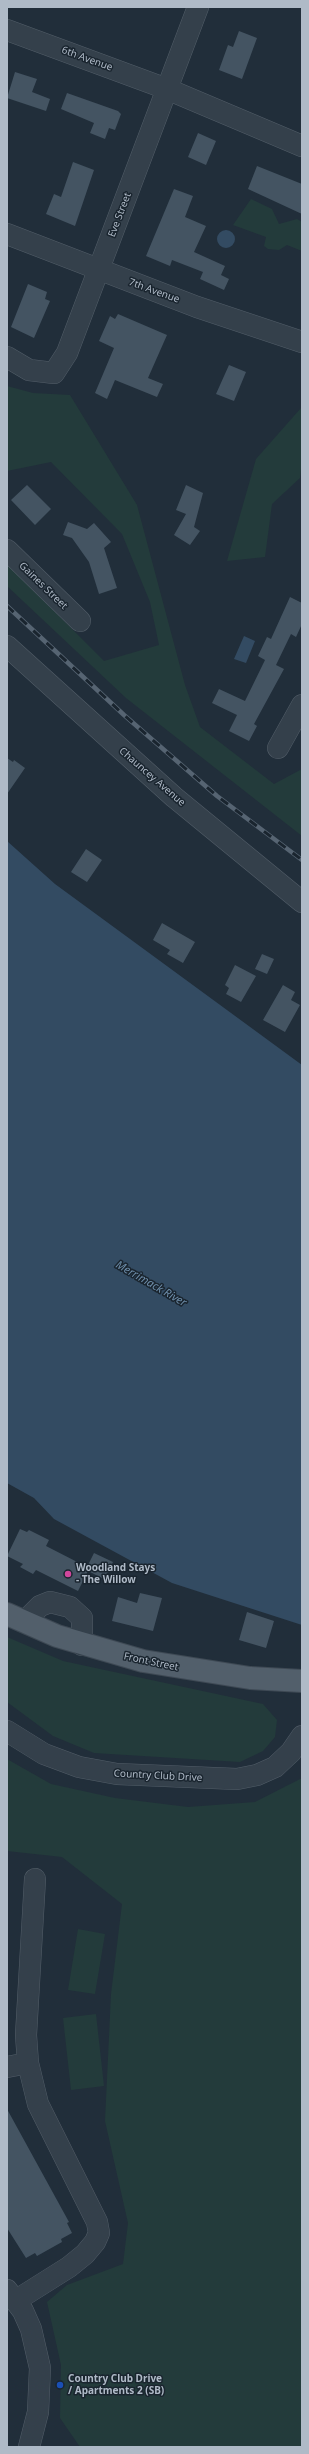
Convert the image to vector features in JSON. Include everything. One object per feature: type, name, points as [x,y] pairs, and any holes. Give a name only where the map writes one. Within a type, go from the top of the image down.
[{"type":"main road","name":"Front Street","points":[[15,1618],[82,1645],[172,1667],[250,1678],[302,1681]]},
{"type":"street","name":"Eve Street","points":[[7,357],[29,370],[54,373],[67,353],[198,7]]},
{"type":"street","name":"6th Avenue","points":[[7,30],[167,89],[302,146]]},
{"type":"street","name":"7th Avenue","points":[[7,234],[197,307],[302,342]]},
{"type":"street","name":"Gaines Street","points":[[7,550],[80,621]]},
{"type":"street","name":"Chauncey Avenue","points":[[7,646],[174,797],[302,902]]},
{"type":"street","points":[[278,748],[302,705]]},
{"type":"street","points":[[15,1618],[50,1602],[70,1607],[82,1618],[82,1645]]},
{"type":"street","name":"Country Club Drive","points":[[7,1731],[25,1744],[62,1763],[117,1774],[237,1779],[257,1775],[274,1767],[298,1749]]},
{"type":"street","points":[[29,2447],[38,2412],[40,2368],[31,2329],[11,2295],[69,2267],[85,2254],[99,2233],[98,2222],[38,2104],[28,2063],[26,2035],[35,1879]]},
{"type":"street","points":[[7,2067],[28,2063]]},
{"type":"green space","points":[[251,199],[272,209],[279,224],[297,219],[302,222],[302,251],[287,245],[279,250],[268,249],[264,246],[266,237],[233,225]]},
{"type":"green space","points":[[7,386],[33,393],[70,395],[137,505],[185,685],[200,727],[274,784],[302,769],[302,836],[126,698],[7,586],[7,564],[104,661],[159,645],[150,602],[122,534],[51,462],[7,471]]},
{"type":"green space","points":[[301,408],[302,461],[300,478],[272,504],[265,557],[227,561],[256,459]]},
{"type":"green space","points":[[7,1637],[63,1661],[263,1704],[277,1720],[275,1737],[263,1751],[240,1762],[94,1753],[53,1736],[7,1702]]},
{"type":"green space","points":[[7,1759],[51,1784],[115,1798],[188,1807],[255,1802],[302,1778],[302,2447],[80,2447],[60,2418],[61,2365],[47,2302],[67,2285],[123,2264],[128,2223],[105,2121],[111,1994],[122,1904],[62,1857],[7,1851]]},
{"type":"green space","points":[[78,1929],[105,1934],[95,1994],[68,1990]]},
{"type":"green space","points":[[96,2014],[104,2086],[71,2090],[63,2018]]},
{"type":"water","points":[[222,230],[230,230],[235,235],[233,246],[230,248],[222,248],[217,243],[217,235]]},
{"type":"water","points":[[244,636],[255,641],[246,663],[234,659]]},
{"type":"water","name":"Merrimack River","points":[[7,841],[55,884],[302,1065],[302,1625],[172,1583],[54,1519],[34,1498],[7,1483]]},
{"type":"building","points":[[239,31],[257,38],[242,79],[219,70],[228,45],[233,47]]},
{"type":"building","points":[[15,72],[37,79],[32,92],[50,99],[46,111],[7,98]]},
{"type":"building","points":[[67,93],[118,111],[121,114],[115,130],[109,128],[105,139],[90,133],[94,123],[61,109]]},
{"type":"building","points":[[198,133],[216,141],[206,165],[188,157]]},
{"type":"building","points":[[73,162],[94,170],[75,226],[46,214],[54,194],[61,197]]},
{"type":"building","points":[[257,166],[302,184],[302,214],[248,189]]},
{"type":"building","points":[[174,189],[193,196],[185,217],[206,226],[194,252],[225,266],[221,275],[229,279],[224,290],[200,279],[203,272],[172,260],[170,266],[146,256]]},
{"type":"building","points":[[28,284],[47,292],[45,299],[50,301],[34,338],[11,327]]},
{"type":"building","points":[[118,314],[167,335],[148,378],[163,384],[157,397],[115,380],[107,399],[95,393],[114,348],[99,341],[110,316],[115,319]]},
{"type":"building","points":[[229,365],[246,372],[234,401],[216,394]]},
{"type":"building","points":[[27,485],[51,509],[35,525],[11,500]]},
{"type":"building","points":[[186,485],[203,493],[194,527],[200,531],[190,545],[174,535],[186,514],[176,510]]},
{"type":"building","points":[[68,522],[87,529],[94,523],[111,542],[104,548],[117,588],[99,594],[89,562],[72,538],[63,535]]},
{"type":"building","points":[[290,597],[302,603],[302,624],[296,637],[291,634],[276,665],[284,669],[254,724],[257,726],[249,741],[229,731],[237,715],[212,703],[219,689],[245,701],[265,660],[258,656],[267,637],[271,639]]},
{"type":"building","points":[[7,758],[13,762],[14,760],[25,768],[7,794]]},
{"type":"building","points":[[86,849],[102,860],[87,882],[71,872]]},
{"type":"building","points":[[162,923],[195,942],[183,963],[167,954],[170,950],[153,940]]},
{"type":"building","points":[[262,954],[274,959],[267,974],[255,969]]},
{"type":"building","points":[[235,965],[256,976],[241,1002],[226,994],[229,988],[225,985]]},
{"type":"building","points":[[283,985],[295,992],[291,1000],[300,1005],[285,1032],[263,1020]]},
{"type":"building","points":[[20,1529],[27,1532],[29,1530],[49,1540],[46,1546],[87,1567],[94,1553],[113,1562],[104,1579],[88,1571],[78,1591],[36,1570],[33,1574],[20,1567],[23,1564],[7,1556]]},
{"type":"building","points":[[140,1593],[162,1598],[153,1631],[112,1621],[118,1597],[137,1603]]},
{"type":"building","points":[[247,1612],[274,1621],[266,1648],[239,1640]]},
{"type":"building","points":[[7,2109],[69,2222],[67,2223],[72,2233],[61,2239],[62,2242],[37,2256],[35,2253],[26,2258],[7,2228]]},
{"type":"railway","points":[[7,606],[124,715],[217,796],[302,860]]},
{"type":"place","name":"Woodland Stays - The Willow","points":[[68,1574]]},
{"type":"place","name":"Country Club Drive / Apartments 2 (SB)","points":[[60,2385]]}]
